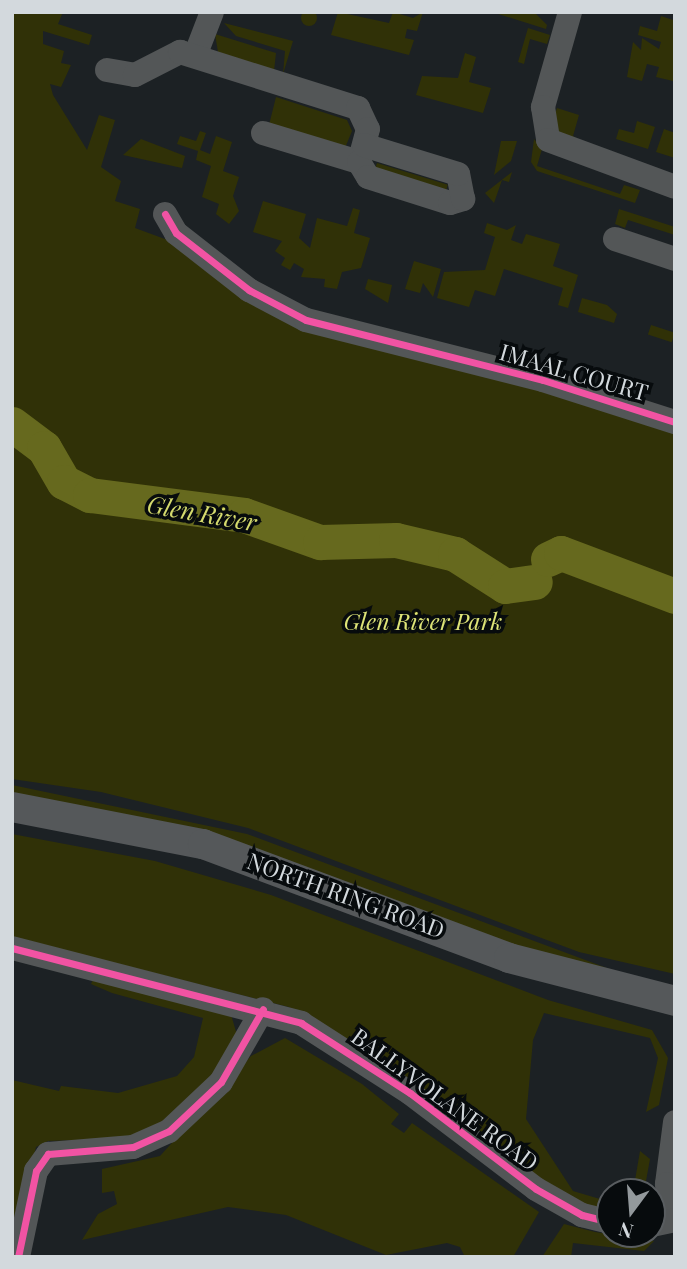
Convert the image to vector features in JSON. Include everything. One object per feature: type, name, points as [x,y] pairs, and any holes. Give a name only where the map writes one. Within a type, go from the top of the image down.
[{"type":"main road","name":"NORTH RING ROAD","points":[[12,807],[203,844],[509,958],[675,1001]]},
{"type":"street","points":[[195,56],[212,12]]},
{"type":"street","points":[[570,12],[543,107],[548,140],[675,187]]},
{"type":"street","points":[[107,70],[135,75],[170,53],[195,56],[358,108],[367,121],[362,153],[263,133]]},
{"type":"street","name":"IMAAL COURT","points":[[165,214],[176,233],[272,305],[675,422]]},
{"type":"street","points":[[615,239],[675,259]]},
{"type":"street","name":"BALLYVOLANE ROAD","points":[[12,948],[263,1009],[332,1040],[555,1201],[596,1217]]},
{"type":"street","points":[[18,1257],[36,1171],[48,1154],[133,1147],[169,1131],[236,1062],[263,1009]]},
{"type":"street","points":[[675,1122],[667,1184],[675,1210]]},
{"type":"green space","points":[[309,10],[315,12],[315,24],[309,26],[303,24],[301,18],[303,12]]},
{"type":"green space","name":"Glen River Park","points":[[12,12],[63,12],[58,24],[92,35],[89,45],[43,31],[43,44],[64,51],[61,63],[71,65],[61,87],[50,84],[53,95],[87,150],[99,115],[115,120],[101,167],[121,181],[115,201],[140,209],[135,228],[173,242],[225,282],[675,432],[675,974],[579,952],[248,828],[101,792],[12,779]]},
{"type":"green space","points":[[338,12],[389,23],[393,12],[413,18],[423,12],[417,31],[407,29],[405,38],[414,40],[409,55],[331,35]]},
{"type":"green space","points":[[492,12],[534,12],[547,25],[546,29]]},
{"type":"green space","points":[[661,16],[673,20],[675,93],[673,81],[656,77],[659,67],[647,64],[642,81],[627,77],[633,42],[641,50],[642,38],[659,49],[661,42],[638,35],[640,26],[657,31]]},
{"type":"green space","points":[[224,23],[293,41],[283,74],[285,51],[236,36]]},
{"type":"green space","points":[[528,28],[550,35],[547,44],[530,39],[524,64],[518,62]]},
{"type":"green space","points":[[215,34],[276,53],[274,71],[218,52]]},
{"type":"green space","points":[[465,53],[476,57],[469,82],[491,88],[483,113],[416,95],[422,76],[458,78]]},
{"type":"green space","points":[[276,97],[347,120],[352,131],[345,148],[269,125]]},
{"type":"green space","points":[[557,108],[579,115],[573,136],[587,145],[560,136],[553,120]]},
{"type":"green space","points":[[637,121],[655,127],[648,149],[616,139],[619,129],[634,133]]},
{"type":"green space","points":[[664,129],[675,133],[675,158],[656,152]]},
{"type":"green space","points":[[200,131],[206,133],[200,150],[210,154],[216,136],[232,142],[223,171],[239,177],[233,196],[239,211],[229,224],[216,214],[219,204],[202,197],[211,166],[196,160],[198,151],[177,144],[180,136],[196,141]]},
{"type":"green space","points":[[141,139],[185,156],[182,168],[123,155]]},
{"type":"green space","points":[[534,139],[542,149],[537,166],[620,194],[624,185],[640,190],[635,203],[537,171],[531,162]]},
{"type":"green space","points":[[501,141],[517,141],[511,161],[494,175]]},
{"type":"green space","points":[[377,163],[448,185],[445,193],[374,172]]},
{"type":"green space","points":[[512,172],[509,182],[502,180],[494,203],[485,193]]},
{"type":"green space","points":[[263,201],[306,214],[299,238],[310,248],[317,218],[347,226],[353,208],[360,210],[354,233],[370,238],[361,268],[342,272],[337,289],[324,287],[325,279],[301,277],[304,269],[294,263],[290,270],[281,265],[285,258],[275,251],[282,241],[253,232]]},
{"type":"green space","points":[[619,209],[675,227],[675,235],[628,220],[625,228],[615,224]]},
{"type":"green space","points":[[487,223],[507,230],[516,225],[511,240],[522,244],[526,234],[560,244],[553,266],[578,275],[568,308],[558,305],[563,288],[504,269],[495,296],[475,290],[469,307],[437,298],[444,272],[485,270],[495,237],[484,233]]},
{"type":"green space","points":[[414,261],[441,269],[433,297],[423,283],[420,293],[405,289]]},
{"type":"green space","points":[[368,279],[392,285],[388,303],[365,289]]},
{"type":"green space","points":[[582,298],[607,305],[617,314],[614,323],[578,312]]},
{"type":"green space","points":[[651,325],[675,333],[672,342],[648,335]]},
{"type":"green space","points":[[12,785],[247,834],[615,971],[507,943],[243,844],[12,796]]},
{"type":"green space","points":[[12,834],[155,861],[271,895],[548,1000],[652,1030],[668,1058],[659,1105],[646,1112],[658,1058],[650,1038],[544,1013],[533,1040],[526,1119],[573,1191],[596,1198],[596,1208],[570,1199],[289,1007],[12,937]]},
{"type":"green space","points":[[94,977],[230,1011],[237,1035],[232,1054],[162,1126],[135,1138],[48,1141],[36,1147],[12,1250],[12,1080],[59,1091],[61,1086],[118,1093],[177,1076],[194,1057],[203,1018],[112,993],[91,984]]},
{"type":"green space","points":[[285,1038],[362,1084],[399,1114],[391,1124],[404,1133],[412,1123],[539,1212],[513,1257],[465,1257],[460,1247],[447,1243],[386,1255],[286,1215],[228,1207],[82,1240],[98,1214],[117,1204],[114,1191],[102,1193],[102,1169],[160,1156],[251,1056]]},
{"type":"green space","points":[[640,1151],[650,1159],[647,1178],[635,1178]]},
{"type":"green space","points":[[564,1224],[596,1232],[596,1246],[573,1243],[571,1257],[542,1257]]},
{"type":"green space","points":[[617,1248],[647,1248],[644,1251]]},
{"type":"waterway","name":"Glen River","points":[[12,424],[44,448],[64,482],[90,495],[244,515],[320,542],[396,540],[455,554],[505,586],[535,582]]},
{"type":"waterway","name":"Glen River","points":[[548,559],[561,553],[675,596]]},
{"type":"cycle path","points":[[165,214],[176,233],[249,290],[306,320],[543,380],[675,422]]},
{"type":"cycle path","points":[[12,948],[301,1023],[410,1093],[536,1189],[582,1215],[596,1218]]},
{"type":"cycle path","points":[[18,1257],[36,1171],[48,1154],[133,1147],[169,1131],[221,1082],[263,1009]]}]
